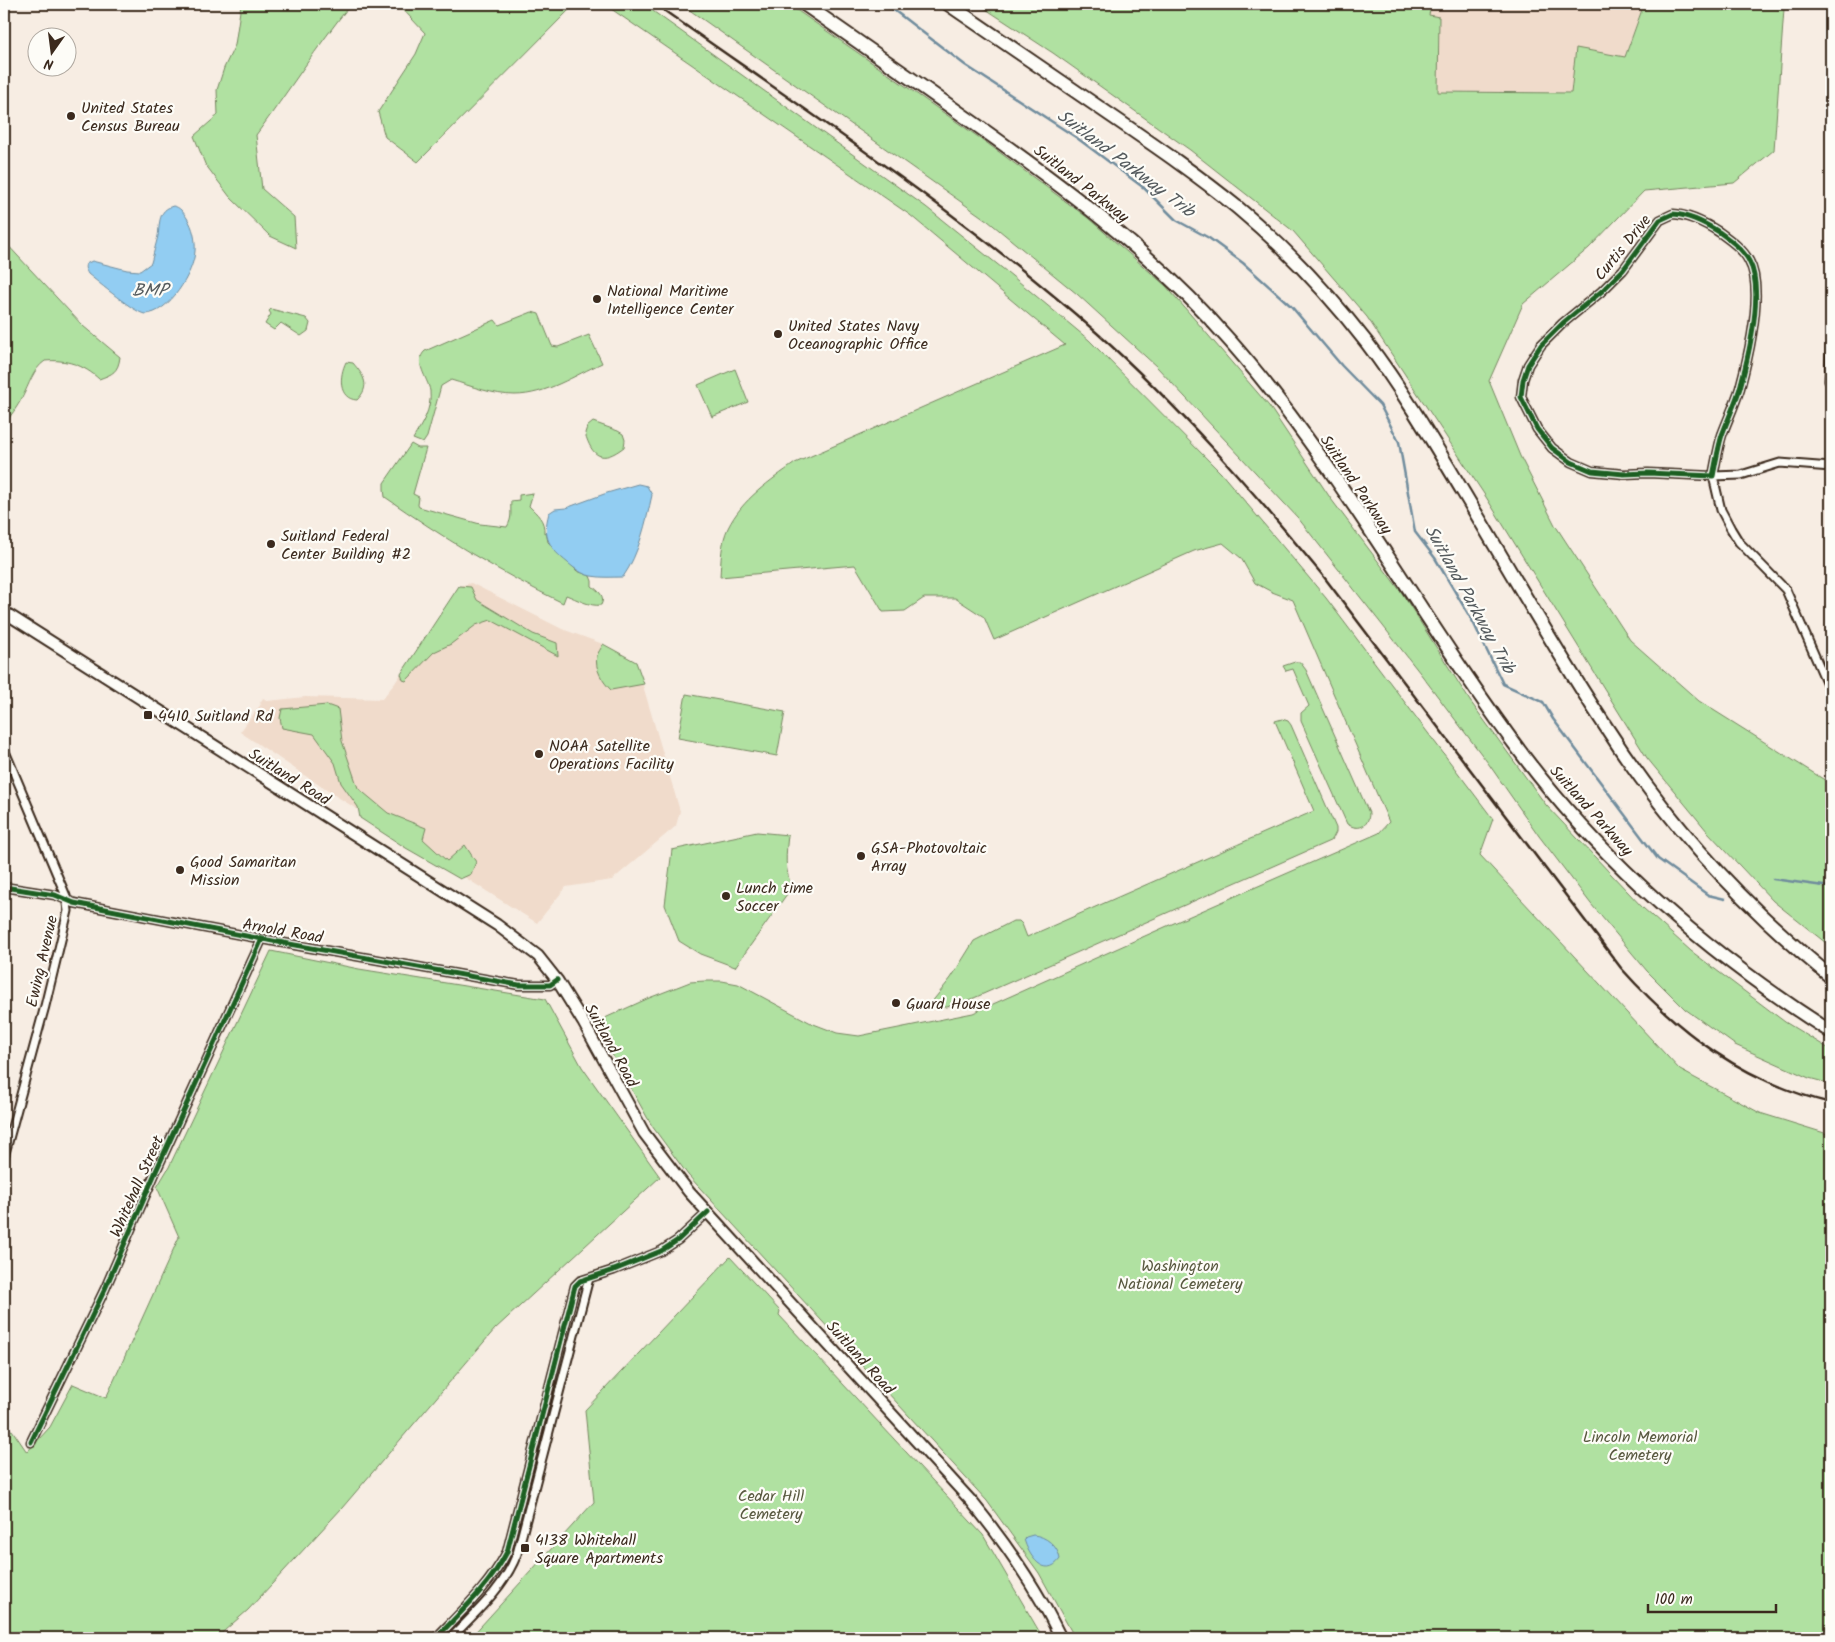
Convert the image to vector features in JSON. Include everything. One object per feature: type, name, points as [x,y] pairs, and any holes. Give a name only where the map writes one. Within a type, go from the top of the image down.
[{"type":"highway","name":"Suitland Parkway","points":[[804,4],[1078,198],[1126,238],[1182,290],[1231,342],[1288,413],[1329,470],[1499,722],[1561,802],[1635,881],[1689,930],[1767,990],[1831,1032]]},
{"type":"highway","points":[[948,4],[1203,181],[1274,240],[1323,290],[1368,345],[1399,388],[1584,694],[1636,771],[1725,878],[1792,944],[1831,978]]},
{"type":"main road","name":"Suitland Road","points":[[4,612],[497,924],[533,952],[557,980],[583,1022],[644,1133],[669,1168],[972,1502],[1026,1576],[1061,1638]]},
{"type":"street","name":"Curtis Drive","points":[[1831,467],[1780,463],[1741,475],[1713,476],[1648,473],[1624,474],[1592,471],[1571,462],[1552,448],[1537,429],[1521,397],[1523,380],[1528,366],[1541,345],[1623,270],[1660,220],[1673,214],[1696,219],[1721,234],[1739,248],[1750,262],[1754,278],[1754,309],[1751,337],[1739,389],[1722,436],[1713,476],[1721,510],[1731,529],[1739,542],[1786,590],[1831,692]]},
{"type":"street","points":[[1828,381],[1831,342]]},
{"type":"street","name":"Ewing Avenue","points":[[4,749],[66,896],[68,911],[52,979],[4,1157]]},
{"type":"street","name":"Arnold Road","points":[[4,887],[56,895],[67,901],[262,939],[519,985],[550,985],[557,980]]},
{"type":"street","name":"Whitehall Street","points":[[31,1442],[101,1296],[262,939]]},
{"type":"street","points":[[436,1638],[491,1578],[507,1552],[575,1286],[580,1281],[661,1251],[678,1240],[708,1212]]},
{"type":"street","points":[[451,1638],[506,1578],[517,1554],[589,1278]]},
{"type":"shaded area","points":[[1431,4],[1644,4],[1625,57],[1572,93],[1438,92],[1439,18],[1429,15]]},
{"type":"shaded area","name":"NOAA Satellite Operations Facility","points":[[471,583],[562,629],[603,644],[636,662],[680,811],[676,826],[612,880],[566,887],[537,923],[325,789],[240,732],[261,704],[263,698],[268,701],[305,697],[382,699],[395,683],[459,586]]},
{"type":"green space","points":[[241,4],[351,4],[256,135],[262,189],[294,217],[296,248],[270,236],[230,197],[205,164],[194,136],[218,115],[217,90],[224,68],[235,45]]},
{"type":"green space","points":[[398,4],[575,4],[418,162],[385,137],[378,112],[416,54],[425,33]]},
{"type":"green space","points":[[604,4],[643,4],[926,207],[1089,340],[1221,473],[1326,598],[1493,819],[1480,855],[1680,1070],[1760,1113],[1831,1135],[1831,1638],[1075,1638],[1039,1573],[987,1501],[688,1175],[652,1126],[599,1031],[600,1023],[605,1018],[690,982],[705,981],[722,981],[738,984],[811,1023],[837,1033],[859,1036],[973,1013],[1379,833],[1389,822],[1293,600],[1255,583],[1241,558],[1223,543],[1194,551],[994,640],[984,617],[955,598],[924,598],[905,611],[883,612],[855,565],[720,577],[724,539],[734,518],[757,491],[795,463],[1065,345],[910,215]]},
{"type":"green space","points":[[681,4],[788,4],[987,143],[1088,218],[1166,286],[1269,406],[1331,499],[1402,593],[1470,701],[1546,805],[1643,908],[1691,951],[1785,1022],[1831,1050],[1831,1084],[1809,1078],[1735,1045],[1685,1009],[1647,971],[1591,904],[1420,673],[1298,518],[1157,367],[1077,294],[988,221]]},
{"type":"green space","points":[[978,4],[1431,4],[1429,15],[1439,17],[1438,92],[1571,93],[1576,48],[1625,57],[1644,4],[1786,4],[1784,9],[1774,150],[1734,183],[1644,191],[1589,248],[1523,304],[1489,381],[1520,456],[1555,525],[1630,640],[1699,701],[1831,784],[1831,947],[1773,901],[1707,831],[1647,758],[1486,497],[1367,317],[1293,231],[1190,150],[1053,53]]},
{"type":"green space","points":[[4,241],[83,326],[120,357],[114,372],[99,379],[87,370],[74,364],[60,361],[45,361],[34,373],[20,401],[4,424]]},
{"type":"green space","points":[[271,309],[306,318],[310,323],[308,331],[301,336],[281,323],[274,330],[265,324],[271,314],[269,311]]},
{"type":"green space","points":[[532,312],[539,314],[552,346],[558,347],[589,335],[602,363],[560,384],[527,394],[499,394],[451,380],[441,386],[427,437],[423,443],[413,439],[426,416],[430,398],[429,386],[420,360],[425,351],[495,320],[499,325]]},
{"type":"green space","points":[[346,362],[353,363],[363,377],[364,390],[357,400],[346,396],[343,391],[341,380]]},
{"type":"green space","points":[[735,369],[748,402],[712,417],[698,385]]},
{"type":"green space","points":[[593,422],[623,434],[625,440],[624,447],[610,455],[599,455],[595,452],[591,448],[585,433],[587,427]]},
{"type":"green space","points":[[411,444],[418,448],[426,448],[413,494],[419,497],[419,507],[480,524],[507,527],[511,517],[511,501],[519,500],[519,495],[533,493],[529,506],[542,521],[548,542],[577,571],[590,576],[592,586],[602,596],[601,605],[588,604],[566,595],[563,603],[472,554],[385,497],[384,483]]},
{"type":"green space","points":[[459,586],[471,587],[477,600],[533,634],[557,643],[558,656],[491,620],[476,625],[451,644],[434,652],[406,681],[403,680],[401,674]]},
{"type":"green space","points":[[603,644],[636,662],[644,684],[611,690],[602,679],[596,661]]},
{"type":"green space","points":[[1300,662],[1306,670],[1369,813],[1367,822],[1362,826],[1355,827],[1347,824],[1301,721],[1301,713],[1309,706],[1293,669],[1286,671],[1283,666]]},
{"type":"green space","points":[[686,694],[785,712],[777,756],[678,738]]},
{"type":"green space","points":[[327,705],[338,709],[342,741],[358,788],[388,813],[426,828],[423,839],[447,861],[465,845],[476,862],[471,874],[460,879],[406,848],[360,818],[358,807],[341,783],[335,763],[314,734],[282,728],[280,718],[282,709]]},
{"type":"green space","points":[[1282,719],[1288,721],[1291,725],[1336,828],[1332,840],[974,998],[947,1007],[933,1008],[931,1003],[951,978],[974,941],[1013,921],[1019,921],[1022,924],[1027,937],[1314,811],[1275,721]]},
{"type":"green space","name":"Lunch time Soccer","points":[[757,832],[788,835],[787,868],[792,887],[735,967],[700,954],[679,941],[665,905],[672,850]]},
{"type":"green space","points":[[271,951],[359,969],[545,999],[582,1067],[660,1177],[495,1329],[342,1508],[248,1610],[216,1638],[4,1638],[4,1433],[12,1430],[27,1452],[50,1427],[73,1384],[106,1398],[179,1237],[157,1187],[169,1167]]},
{"type":"green space","name":"Cedar Hill Cemetery","points":[[730,1257],[780,1311],[779,1315],[983,1535],[1043,1638],[470,1638],[594,1502],[585,1410]]},
{"type":"water","name":"BMP","points":[[173,206],[181,210],[191,225],[195,242],[194,260],[185,280],[171,300],[154,312],[145,314],[125,303],[88,274],[85,265],[92,261],[127,270],[140,271],[151,263],[162,214]]},
{"type":"water","points":[[638,484],[647,486],[652,495],[638,548],[623,577],[591,576],[579,571],[561,558],[552,547],[547,535],[546,529],[549,513],[555,509],[566,508]]},
{"type":"water","points":[[1033,1535],[1051,1542],[1057,1550],[1060,1559],[1054,1565],[1049,1567],[1043,1566],[1033,1558],[1024,1539]]},
{"type":"waterway","name":"Suitland Parkway Trib","points":[[886,4],[965,65],[1077,138],[1144,188],[1176,220],[1209,238],[1243,263],[1291,306],[1342,366],[1380,405],[1399,442],[1415,532],[1435,558],[1473,622],[1503,684],[1543,702],[1553,719],[1658,859],[1708,895],[1725,899]]},
{"type":"waterway","name":"Suitland Parkway Trib","points":[[1773,879],[1831,887]]},
{"type":"railway","points":[[655,4],[881,162],[936,203],[1045,288],[1128,361],[1187,420],[1324,577],[1621,968],[1643,992],[1690,1034],[1742,1068],[1799,1094],[1831,1103]]},
{"type":"cycle path","points":[[1673,214],[1697,220],[1723,235],[1743,253],[1754,273],[1755,306],[1751,342],[1740,388],[1722,435],[1713,476],[1648,473],[1624,474],[1592,471],[1571,462],[1552,448],[1537,429],[1521,397],[1523,380],[1528,365],[1541,345],[1623,270],[1660,220],[1673,214]]},
{"type":"cycle path","points":[[4,887],[55,895],[74,903],[278,942],[519,985],[550,985],[557,980]]},
{"type":"cycle path","points":[[31,1442],[105,1289],[156,1171],[262,939]]},
{"type":"cycle path","points":[[436,1638],[484,1587],[507,1552],[575,1286],[580,1281],[661,1251],[678,1240],[708,1212]]},
{"type":"place","name":"United States Census Bureau","points":[[71,116]]},
{"type":"place","name":"National Maritime Intelligence Center","points":[[597,299]]},
{"type":"place","name":"United States Navy Oceanographic Office","points":[[778,334]]},
{"type":"place","name":"Suitland Federal Center Building #2","points":[[271,544]]},
{"type":"place","name":"4410 Suitland Rd","points":[[148,715]]},
{"type":"place","name":"NOAA Satellite Operations Facility","points":[[539,754]]},
{"type":"place","name":"GSA-Photovoltaic Array","points":[[861,856]]},
{"type":"place","name":"Good Samaritan Mission","points":[[180,870]]},
{"type":"place","name":"Lunch time Soccer","points":[[726,896]]},
{"type":"place","name":"Guard House","points":[[896,1003]]},
{"type":"place","name":"4138 Whitehall Square Apartments","points":[[525,1548]]},
{"type":"park label","name":"Washington National Cemetery","points":[[1180,1274]]},
{"type":"park label","name":"Lincoln Memorial Cemetery","points":[[1640,1445]]}]
